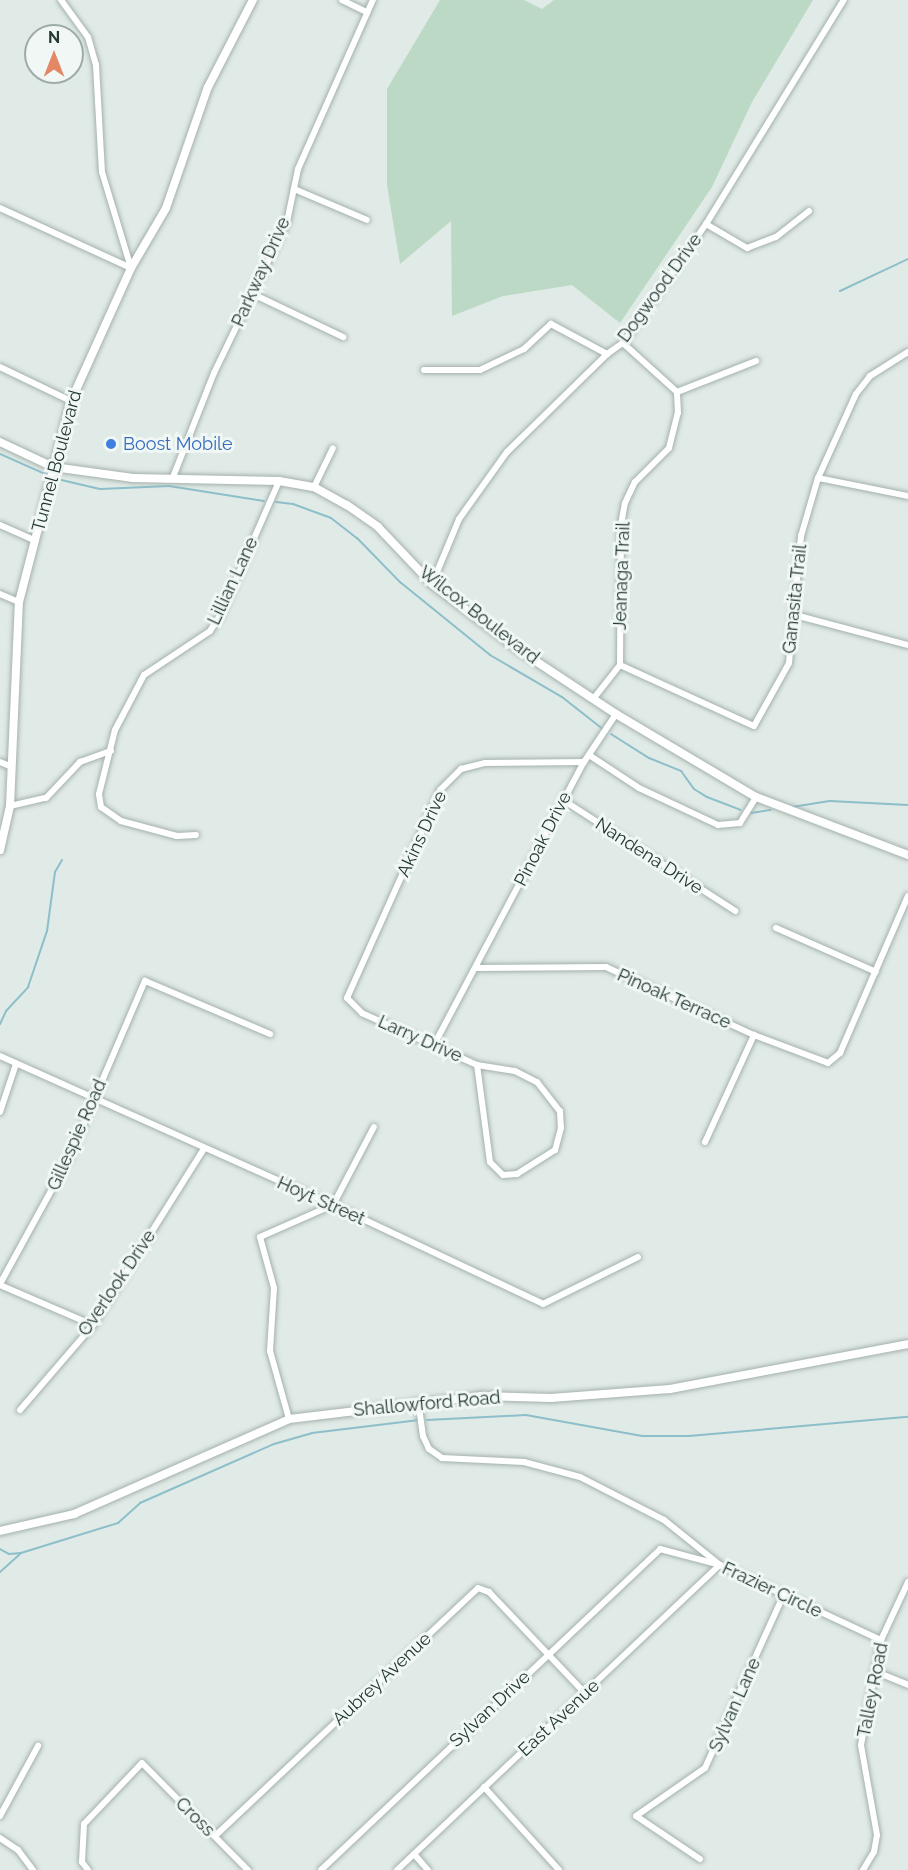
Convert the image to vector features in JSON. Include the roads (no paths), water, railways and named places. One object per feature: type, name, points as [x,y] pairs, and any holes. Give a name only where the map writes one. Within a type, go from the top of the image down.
[{"type":"main road","name":"Tunnel Boulevard","points":[[0,850],[10,806],[19,602],[71,401],[131,268],[166,208],[208,87],[253,0]]},
{"type":"main road","name":"Wilcox Boulevard","points":[[0,442],[53,466],[133,478],[173,477],[279,481],[314,487],[378,527],[432,584],[519,650],[616,714],[756,797],[908,855]]},
{"type":"main road","name":"Shallowford Road","points":[[0,1531],[74,1514],[289,1419],[418,1401],[670,1389],[908,1344]]},
{"type":"street","points":[[61,0],[88,37],[96,65],[102,172],[131,268]]},
{"type":"street","points":[[342,0],[367,12]]},
{"type":"street","name":"Parkway Drive","points":[[173,477],[214,373],[255,295],[287,222],[298,169],[373,0]]},
{"type":"street","name":"Dogwood Drive","points":[[432,584],[459,519],[507,452],[607,354],[623,344],[706,224],[844,0]]},
{"type":"street","points":[[294,189],[367,220]]},
{"type":"street","points":[[0,208],[131,268]]},
{"type":"street","points":[[706,224],[747,248],[776,237],[809,211]]},
{"type":"street","points":[[255,295],[343,337]]},
{"type":"street","points":[[424,370],[480,370],[524,349],[552,324],[607,354]]},
{"type":"street","points":[[623,344],[677,392],[756,362]]},
{"type":"street","name":"Ganasita Trail","points":[[620,665],[754,726],[789,663],[801,536],[818,478],[856,394],[870,376],[908,352]]},
{"type":"street","points":[[0,367],[71,401]]},
{"type":"street","name":"Jeanaga Trail","points":[[620,665],[621,525],[626,502],[635,482],[669,448],[674,436],[677,392]]},
{"type":"street","points":[[314,487],[333,448]]},
{"type":"street","points":[[818,478],[908,496]]},
{"type":"street","name":"Lillian Lane","points":[[196,835],[177,836],[121,821],[101,807],[99,794],[116,730],[144,675],[210,631],[221,614],[279,481]]},
{"type":"street","points":[[0,525],[36,541]]},
{"type":"street","points":[[0,594],[19,602]]},
{"type":"street","points":[[795,615],[908,645]]},
{"type":"street","points":[[594,698],[620,665]]},
{"type":"street","name":"Pinoak Drive","points":[[435,1043],[478,968],[563,800],[584,762],[616,714]]},
{"type":"street","points":[[10,806],[46,798],[80,762],[111,752]]},
{"type":"street","points":[[589,755],[639,788],[718,825],[740,823],[756,797]]},
{"type":"street","points":[[0,762],[10,766]]},
{"type":"street","name":"Akins Drive","points":[[362,1013],[347,998],[440,790],[461,769],[485,763],[584,762]]},
{"type":"street","name":"Nandena Drive","points":[[563,800],[735,912]]},
{"type":"street","points":[[776,928],[876,972],[908,896]]},
{"type":"street","name":"Pinoak Terrace","points":[[478,968],[606,968],[754,1035],[828,1063],[840,1053],[876,972]]},
{"type":"street","name":"Gillespie Road","points":[[0,1284],[45,1205],[145,981],[270,1034]]},
{"type":"street","name":"Larry Drive","points":[[362,1013],[435,1043],[477,1065],[515,1071],[537,1082],[560,1111],[561,1128],[555,1150],[517,1174],[503,1175],[490,1162],[477,1065]]},
{"type":"street","points":[[705,1142],[754,1035]]},
{"type":"street","name":"Hoyt Street","points":[[0,1056],[333,1205],[543,1304],[638,1257]]},
{"type":"street","points":[[0,1112],[16,1064]]},
{"type":"street","points":[[289,1419],[270,1351],[274,1288],[260,1237],[333,1205],[374,1127]]},
{"type":"street","name":"Overlook Drive","points":[[20,1410],[93,1325],[204,1149]]},
{"type":"street","points":[[0,1284],[93,1325]]},
{"type":"street","points":[[418,1401],[423,1436],[429,1449],[442,1458],[524,1462],[580,1477],[664,1520],[720,1565]]},
{"type":"street","name":"Frazier Circle","points":[[660,1549],[720,1565],[881,1640]]},
{"type":"street","name":"Sylvan Drive","points":[[321,1870],[660,1549]]},
{"type":"street","name":"East Avenue","points":[[397,1870],[720,1565]]},
{"type":"street","name":"Talley Road","points":[[863,1870],[874,1852],[877,1835],[861,1745],[881,1640],[908,1582]]},
{"type":"street","name":"Aubrey Avenue","points":[[215,1836],[478,1588],[489,1592],[550,1653]]},
{"type":"street","name":"Sylvan Lane","points":[[700,1859],[636,1816],[705,1768],[783,1596]]},
{"type":"street","points":[[550,1653],[585,1693]]},
{"type":"street","points":[[874,1671],[908,1685]]},
{"type":"street","points":[[0,1816],[38,1746]]},
{"type":"street","name":"Cross","points":[[88,1870],[82,1862],[84,1824],[142,1764],[248,1870]]},
{"type":"street","points":[[484,1787],[559,1870]]},
{"type":"street","points":[[0,1838],[18,1850],[33,1870]]},
{"type":"street","points":[[414,1854],[428,1870]]},
{"type":"waterway","points":[[840,291],[908,259]]},
{"type":"waterway","points":[[0,454],[45,474]]},
{"type":"waterway","points":[[57,479],[100,489],[169,486],[264,501]]},
{"type":"waterway","points":[[276,502],[293,504],[331,518],[357,538],[400,582],[490,655],[562,697],[604,730]]},
{"type":"waterway","points":[[611,734],[649,758],[681,771],[694,789],[707,797],[741,810]]},
{"type":"waterway","points":[[792,807],[830,801],[908,805]]},
{"type":"waterway","points":[[751,813],[771,810]]},
{"type":"waterway","points":[[0,1024],[6,1011],[28,987],[47,931],[55,872],[62,860]]},
{"type":"waterway","points":[[427,1420],[526,1415],[642,1436],[689,1436],[908,1417]]},
{"type":"waterway","points":[[0,1549],[9,1554],[21,1553],[118,1523],[140,1503],[274,1444],[312,1433],[419,1420]]},
{"type":"waterway","points":[[0,1572],[20,1554]]},
{"type":"place","name":"Boost Mobile","points":[[111,444]]}]
